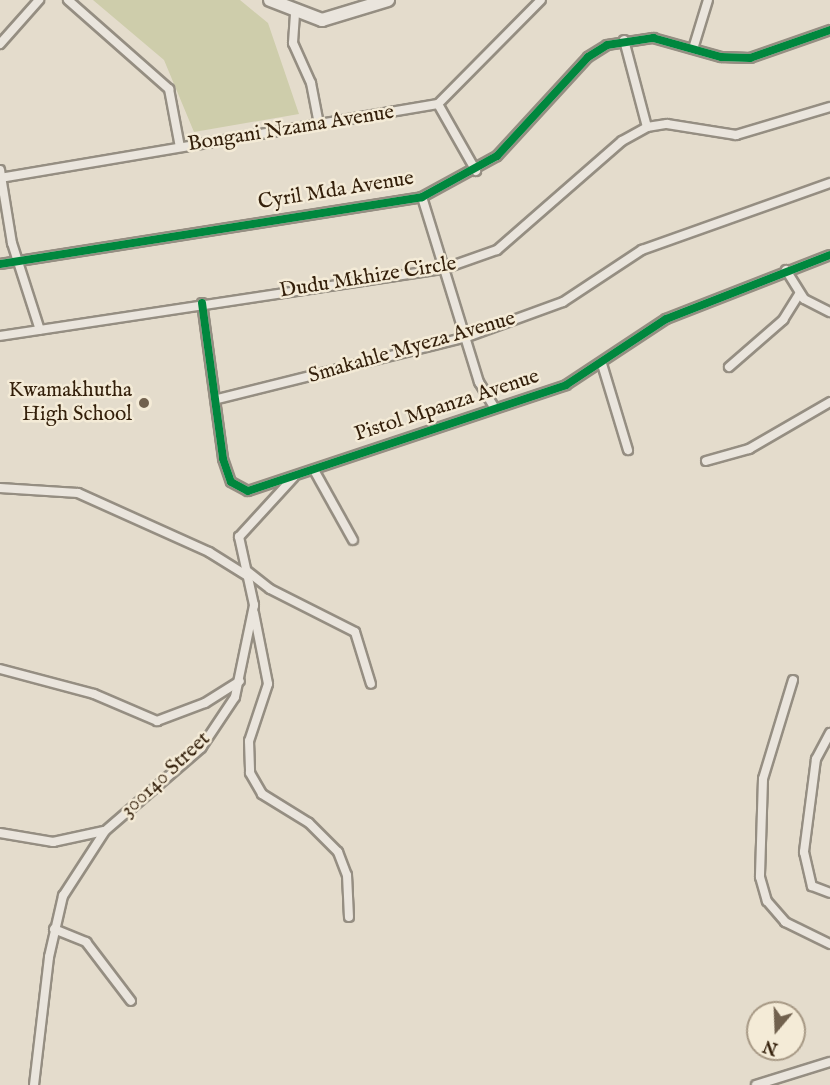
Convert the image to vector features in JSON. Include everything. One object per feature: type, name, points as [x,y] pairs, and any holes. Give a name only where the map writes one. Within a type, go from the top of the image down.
[{"type":"street","points":[[1,41],[39,0]]},
{"type":"street","points":[[68,0],[170,89],[180,147]]},
{"type":"street","points":[[270,0],[295,14],[337,19],[369,4],[388,0]]},
{"type":"street","points":[[476,171],[438,104],[541,0]]},
{"type":"street","points":[[693,49],[708,0]]},
{"type":"street","points":[[295,14],[293,43],[312,83],[319,124]]},
{"type":"street","name":"Cyril Mda Avenue","points":[[0,264],[422,197],[476,171],[511,144],[588,57],[624,40],[653,38],[693,49],[750,58],[830,30]]},
{"type":"street","points":[[624,40],[647,127]]},
{"type":"street","name":"Bongani Nzama Avenue","points":[[1,175],[438,104]]},
{"type":"street","name":"Dudu Mkhize Circle","points":[[0,336],[202,303],[442,269],[497,250],[622,141],[647,127],[667,124],[736,135],[830,107]]},
{"type":"street","points":[[1,175],[18,261],[40,330]]},
{"type":"street","name":"Smakahle Myeza Avenue","points":[[218,399],[467,337],[563,302],[642,250],[830,183]]},
{"type":"street","points":[[422,197],[442,269],[467,337],[479,382],[494,407]]},
{"type":"street","name":"Pistol Mpanza Avenue","points":[[202,303],[218,399],[224,459],[237,488],[261,489],[494,407],[548,393],[602,364],[666,319],[786,270],[830,255]]},
{"type":"street","points":[[786,270],[800,294],[830,312]]},
{"type":"street","points":[[729,367],[792,310],[800,294]]},
{"type":"street","points":[[602,364],[628,450]]},
{"type":"street","points":[[706,461],[749,449],[830,402]]},
{"type":"street","points":[[314,470],[353,540]]},
{"type":"street","name":"300140 Street","points":[[34,1085],[54,929],[63,896],[105,831],[201,748],[241,680],[253,609],[239,537],[294,477]]},
{"type":"street","points":[[0,488],[86,495],[209,552],[270,589],[355,632],[371,684]]},
{"type":"street","points":[[253,609],[268,684],[249,741],[250,773],[262,794],[309,823],[338,852],[347,875],[349,917]]},
{"type":"street","points":[[0,669],[94,694],[157,721],[205,703],[241,680]]},
{"type":"street","points":[[793,680],[763,779],[760,877],[767,901],[785,922],[830,944]]},
{"type":"street","points":[[830,733],[816,759],[804,852],[812,885],[830,893]]},
{"type":"street","points":[[0,833],[53,842],[105,831]]},
{"type":"street","points":[[54,929],[86,942],[131,1001]]},
{"type":"street","points":[[756,1085],[830,1062]]},
{"type":"green space","points":[[93,0],[240,0],[268,23],[299,114],[194,132],[164,60]]},
{"type":"cycle path","points":[[0,264],[422,197],[497,156],[588,57],[607,45],[653,38],[721,57],[750,58],[830,30]]},
{"type":"cycle path","points":[[202,303],[223,459],[231,482],[248,491],[566,385],[666,319],[830,255]]},
{"type":"place","name":"Kwamakhutha High School","points":[[144,403]]}]
